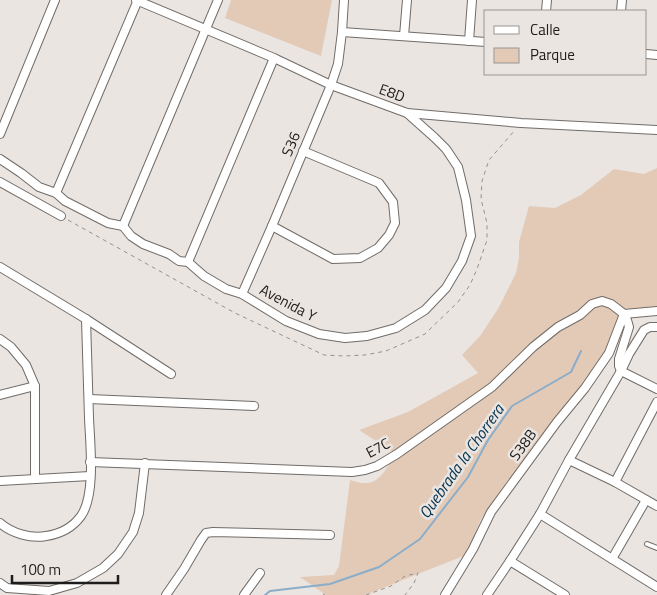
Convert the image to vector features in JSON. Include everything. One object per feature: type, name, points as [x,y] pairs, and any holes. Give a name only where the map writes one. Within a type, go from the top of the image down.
[{"type":"street","points":[[0,134],[55,0]]},
{"type":"street","points":[[56,193],[137,0]]},
{"type":"street","name":"E8D","points":[[137,0],[274,58],[331,85],[407,113],[521,123],[657,130]]},
{"type":"street","points":[[123,226],[218,0]]},
{"type":"street","name":"S36","points":[[242,294],[331,85],[338,64],[344,0]]},
{"type":"street","points":[[404,36],[407,0]]},
{"type":"street","points":[[469,41],[472,0]]},
{"type":"street","points":[[342,32],[484,42]]},
{"type":"street","points":[[188,262],[274,58]]},
{"type":"street","name":"Avenida Y","points":[[0,159],[38,187],[56,193],[65,201],[108,224],[123,226],[131,236],[143,244],[169,254],[179,261],[188,262],[204,276],[226,289],[242,294],[286,321],[320,334],[344,338],[367,336],[396,328],[425,310],[446,288],[462,261],[471,236],[466,200],[458,167],[435,138],[407,113]]},
{"type":"street","points":[[272,226],[334,259],[360,258],[378,248],[389,235],[395,222],[393,202],[379,183],[303,151]]},
{"type":"street","points":[[0,182],[61,216]]},
{"type":"street","points":[[0,267],[86,319],[171,374]]},
{"type":"street","name":"E7C","points":[[90,462],[352,472],[365,470],[377,466],[397,454],[492,387],[533,347],[558,327],[580,315],[592,304],[602,301],[611,304],[624,314]]},
{"type":"street","points":[[657,311],[624,314],[629,327],[619,359],[621,371],[657,390]]},
{"type":"street","name":"S38B","points":[[445,595],[473,549],[491,512],[557,422],[585,388],[609,353],[624,314]]},
{"type":"street","points":[[0,523],[5,527],[37,538],[54,535],[71,527],[82,515],[88,502],[90,462],[86,319]]},
{"type":"street","points":[[486,595],[540,514],[644,330],[650,327],[657,327]]},
{"type":"street","points":[[0,339],[26,365],[36,386],[35,479]]},
{"type":"street","points":[[0,395],[36,386]]},
{"type":"street","points":[[89,399],[254,406]]},
{"type":"street","points":[[615,482],[657,402]]},
{"type":"street","points":[[569,460],[615,482],[657,506]]},
{"type":"street","points":[[3,585],[48,591],[78,583],[103,568],[118,554],[133,532],[139,513],[145,464]]},
{"type":"street","points":[[0,481],[90,476]]},
{"type":"street","points":[[612,559],[646,500]]},
{"type":"street","points":[[540,514],[657,587]]},
{"type":"street","points":[[166,595],[206,533],[330,535]]},
{"type":"street","points":[[510,560],[565,595]]},
{"type":"street","points":[[244,595],[260,573]]},
{"type":"street","points":[[3,585],[14,595]]},
{"type":"lane","points":[[647,544],[657,548]]},
{"type":"path","points":[[61,216],[235,313],[324,355],[351,356],[386,351],[425,334],[458,302],[470,285],[487,240],[487,223],[481,199],[482,181],[490,160],[521,123]]},
{"type":"path","points":[[366,595],[391,586],[405,576],[418,573],[414,583],[405,595]]},
{"type":"green space","points":[[231,0],[332,0],[321,56],[225,18]]},
{"type":"green space","points":[[657,168],[657,311],[624,314],[609,353],[481,519],[466,555],[365,595],[326,595],[300,577],[334,575],[339,566],[350,480],[361,483],[373,482],[384,472],[392,457],[396,454],[359,430],[408,412],[478,373],[462,355],[480,336],[498,309],[516,273],[519,258],[519,242],[529,206],[555,208],[581,195],[614,169],[644,174]]},
{"type":"waterway","name":"Quebrada la Chorrera","points":[[265,595],[270,591],[330,584],[379,567],[420,539],[468,477],[488,440],[512,406],[571,372],[581,351]]}]
